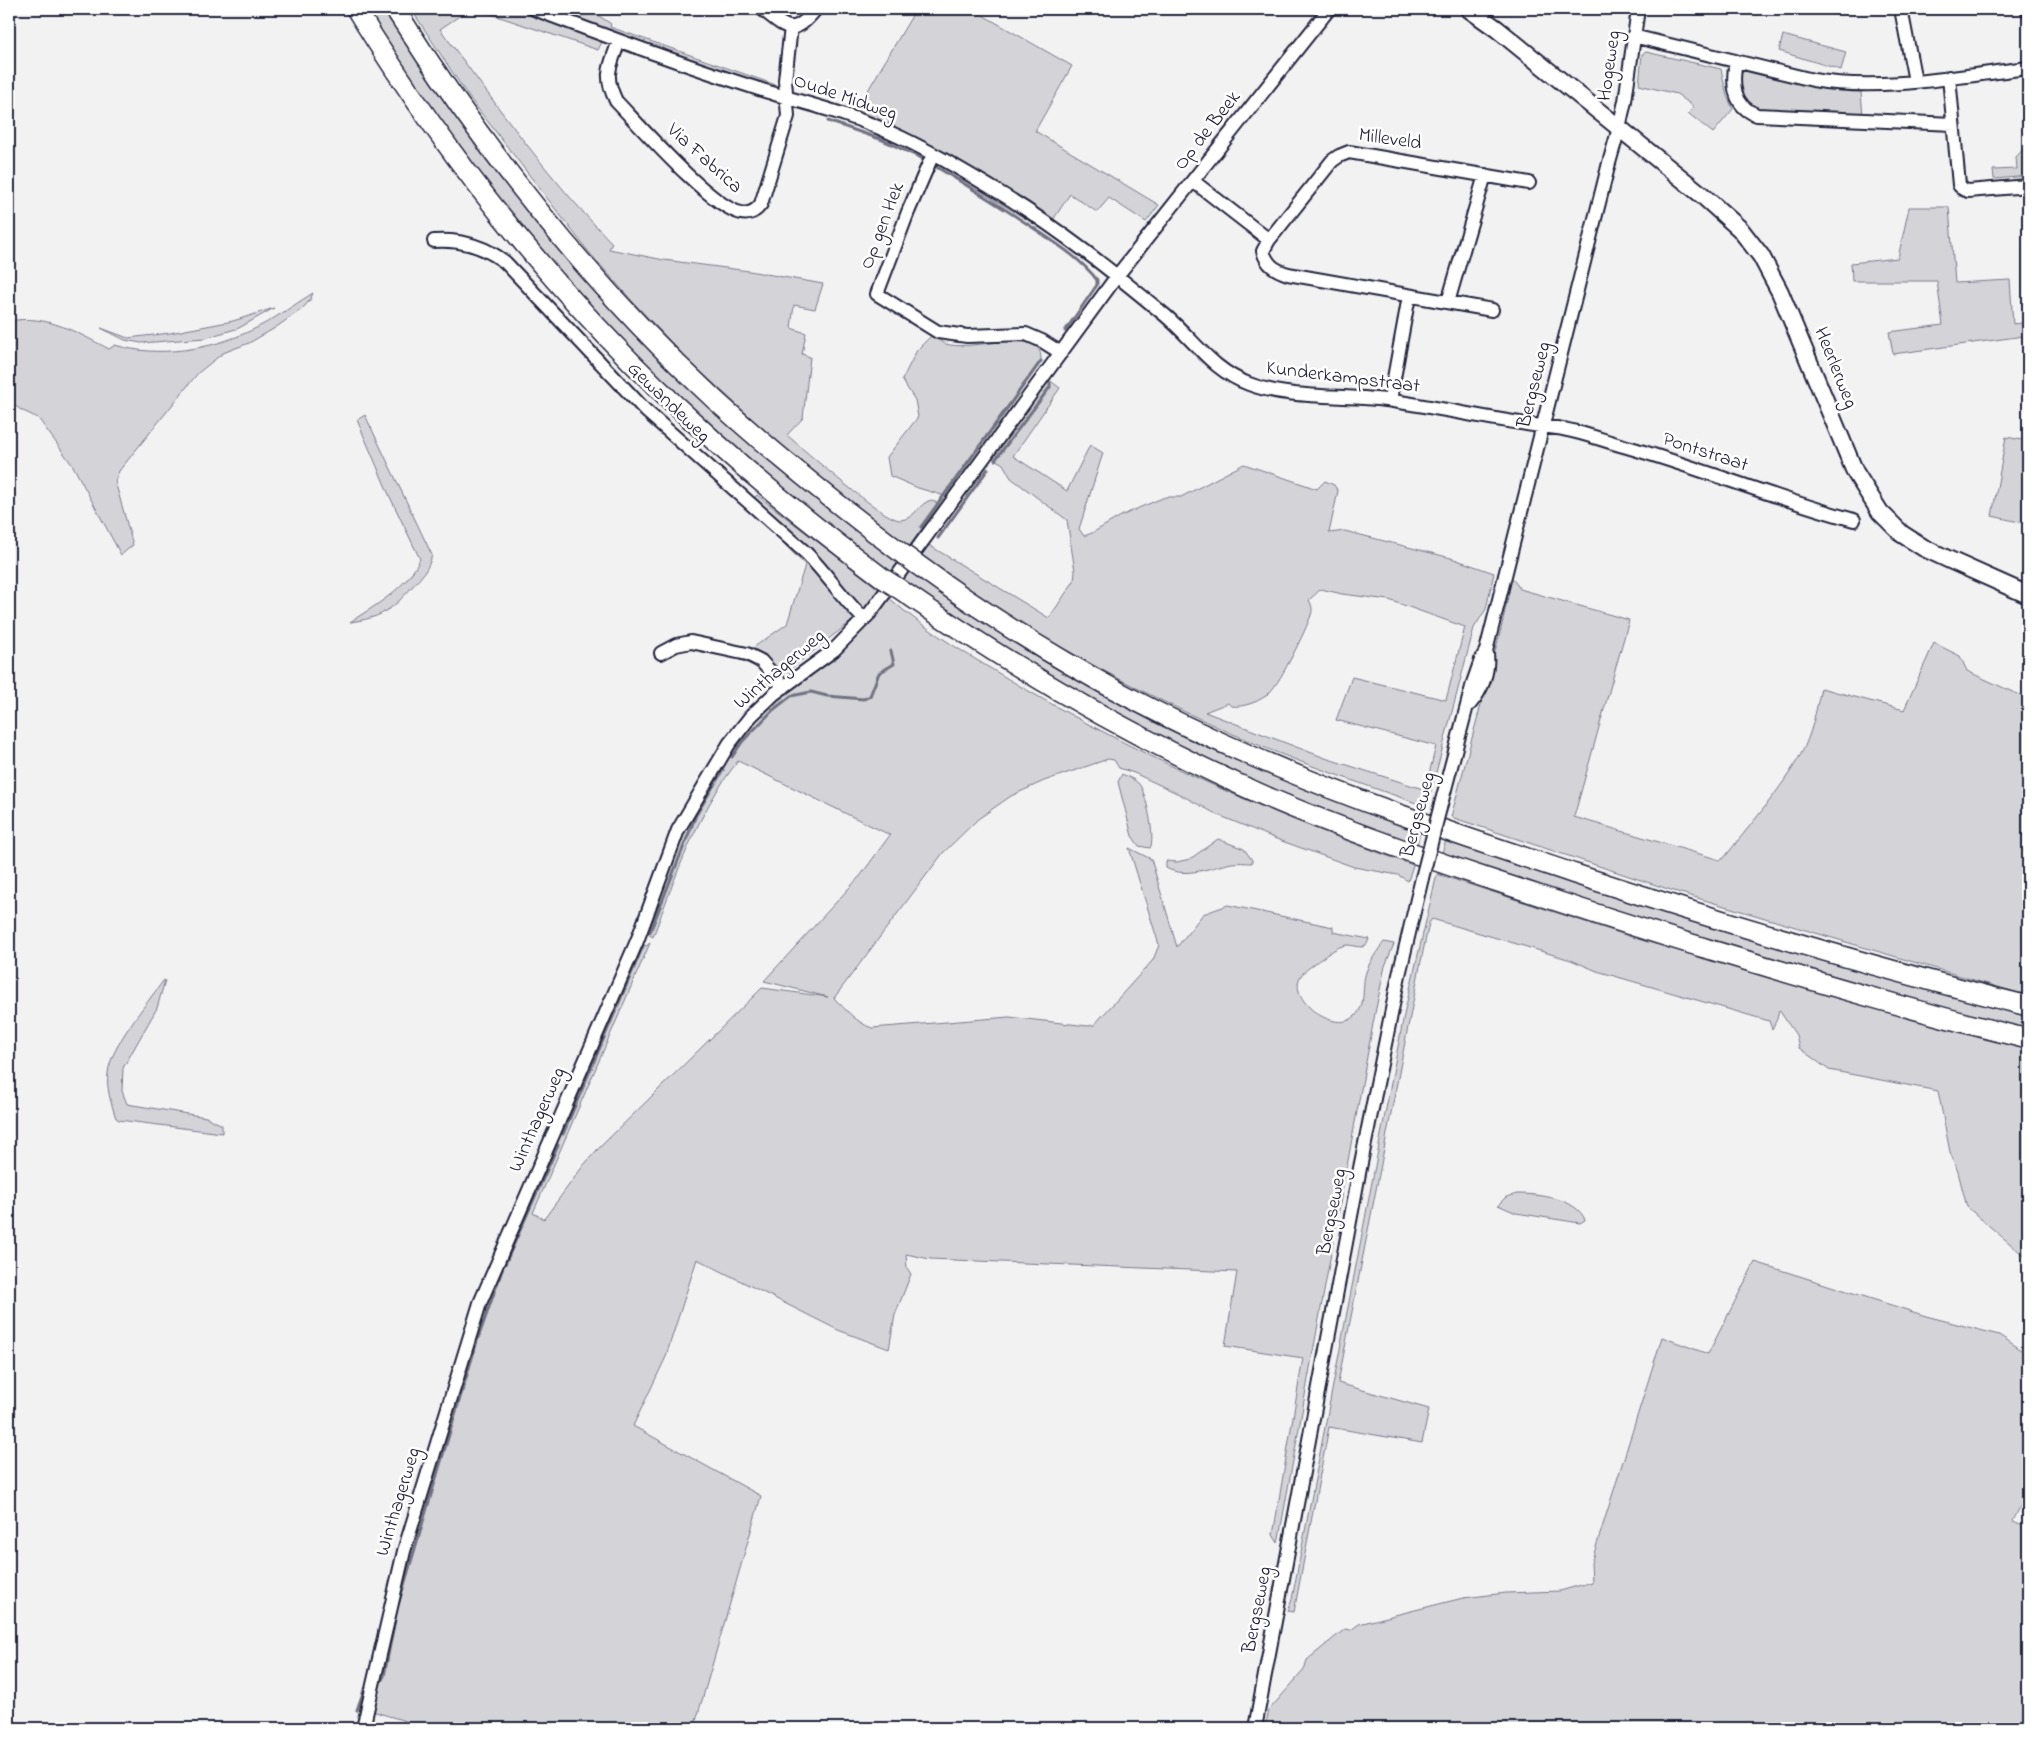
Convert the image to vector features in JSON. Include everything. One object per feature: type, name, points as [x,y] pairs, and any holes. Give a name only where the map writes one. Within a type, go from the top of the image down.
[{"type":"highway","points":[[356,9],[390,62],[479,186],[530,250],[608,338],[670,401],[792,508],[891,583],[999,655],[1091,710],[1180,756],[1275,800],[1417,855],[1652,932],[1824,984],[2028,1039]]},
{"type":"highway","points":[[395,9],[444,85],[491,150],[554,230],[609,291],[713,398],[768,447],[854,517],[909,559],[984,611],[1114,689],[1208,736],[1302,778],[1416,820],[1654,900],[1841,956],[2028,1006]]},
{"type":"main road","name":"Heerlerweg","points":[[1469,9],[1497,29],[1620,128],[1740,229],[1760,256],[1776,284],[1797,330],[1855,472],[1880,512],[1902,534],[1924,548],[2028,595]]},
{"type":"street","name":"Oude Midweg","points":[[534,9],[619,41],[887,131],[933,154],[1003,194],[1117,276]]},
{"type":"street","points":[[762,9],[782,25],[791,28],[803,24],[816,9]]},
{"type":"street","name":"Op de Beek","points":[[1117,276],[1329,9]]},
{"type":"street","name":"Hogeweg","points":[[1620,128],[1638,9]]},
{"type":"street","points":[[1901,9],[1914,81]]},
{"type":"street","name":"Via Fabrica","points":[[619,41],[609,70],[608,84],[616,101],[702,188],[726,208],[739,213],[749,213],[761,204],[788,116],[785,80],[791,28]]},
{"type":"street","points":[[1633,36],[1839,85],[1914,81],[2028,68]]},
{"type":"street","points":[[1736,61],[1732,79],[1735,93],[1746,109],[1757,115],[1953,124]]},
{"type":"street","points":[[1949,77],[1959,184],[1962,189],[1968,191],[2028,186]]},
{"type":"street","name":"Bergseweg","points":[[1255,1728],[1360,1168],[1399,975],[1440,808],[1480,660],[1486,651],[1607,170],[1620,128]]},
{"type":"street","name":"Milleveld","points":[[1269,240],[1332,161],[1338,156],[1349,152],[1528,183]]},
{"type":"street","name":"Op gen Hek","points":[[933,154],[908,212],[877,294],[938,332],[967,336],[1026,334],[1061,353]]},
{"type":"street","points":[[1448,302],[1485,175]]},
{"type":"street","points":[[1192,181],[1269,240],[1263,251],[1267,262],[1278,271],[1492,310]]},
{"type":"street","name":"Gewandeweg","points":[[434,241],[468,243],[490,252],[504,262],[646,411],[806,553],[847,603],[864,619]]},
{"type":"street","points":[[864,619],[1117,276]]},
{"type":"street","name":"Kunderkampstraat","points":[[1117,276],[1170,320],[1207,359],[1220,369],[1242,381],[1274,391],[1390,400],[1543,428]]},
{"type":"street","points":[[1390,400],[1409,296]]},
{"type":"street","name":"Pontstraat","points":[[1543,428],[1559,428],[1682,463],[1802,506],[1854,520]]},
{"type":"street","name":"Winthagerweg","points":[[363,1728],[404,1551],[470,1331],[487,1284],[637,941],[683,819],[736,733],[758,708],[834,650],[864,619]]},
{"type":"street","points":[[662,652],[676,645],[691,642],[748,654],[761,661],[784,687]]},
{"type":"shaded area","points":[[365,9],[386,9],[479,145],[818,498],[1242,761],[1344,804],[1420,832],[1417,845],[1246,779],[1099,708],[948,617],[803,508],[658,379],[542,254],[437,119]]},
{"type":"shaded area","points":[[411,9],[470,9],[440,29],[544,166],[612,243],[609,249],[664,260],[749,271],[823,284],[815,309],[794,305],[791,328],[806,333],[802,354],[810,357],[803,418],[787,435],[861,497],[891,517],[900,520],[905,519],[931,500],[939,504],[908,548],[800,463],[687,359],[633,302],[588,251],[468,96]]},
{"type":"shaded area","points":[[476,9],[589,9],[611,24],[610,27],[776,85],[771,88],[607,32],[598,50]]},
{"type":"shaded area","points":[[916,9],[972,9],[1072,66],[1035,131],[1159,205],[1146,222],[1109,198],[1097,212],[1070,194],[1051,223],[1048,233],[975,188],[901,148],[843,121],[798,106],[802,95],[854,114]]},
{"type":"shaded area","points":[[1783,35],[1846,52],[1841,70],[1779,51]]},
{"type":"shaded area","points":[[1646,52],[1721,69],[1727,96],[1733,109],[1713,133],[1688,113],[1694,107],[1677,94],[1639,85],[1642,54]]},
{"type":"shaded area","points":[[1744,70],[1825,89],[1861,92],[1863,116],[1759,111],[1750,105],[1743,96],[1738,80]]},
{"type":"shaded area","points":[[2028,144],[2028,176],[1994,179],[1993,170],[2017,169],[2016,157]]},
{"type":"shaded area","points":[[1909,207],[1949,207],[1955,283],[2010,280],[2013,324],[2022,323],[2024,336],[1893,354],[1889,332],[1943,325],[1937,281],[1852,281],[1851,263],[1898,258]]},
{"type":"shaded area","points":[[313,293],[302,309],[275,328],[249,343],[223,353],[198,373],[119,471],[115,481],[133,545],[121,555],[73,466],[38,418],[21,410],[9,401],[9,321],[23,319],[49,322],[73,331],[109,349],[115,345],[148,351],[183,350],[218,343],[250,331]]},
{"type":"shaded area","points":[[274,308],[239,328],[205,338],[141,343],[125,340],[101,328],[128,338],[170,333],[233,321]]},
{"type":"shaded area","points":[[932,335],[946,344],[955,346],[1017,341],[1027,342],[1038,349],[1041,358],[1018,395],[945,496],[918,488],[890,476],[887,457],[918,417],[915,400],[902,380],[917,350]]},
{"type":"shaded area","points":[[1048,379],[1060,388],[1013,456],[1067,491],[1090,445],[1103,453],[1079,529],[1084,536],[1121,516],[1165,497],[1181,497],[1244,464],[1317,489],[1325,481],[1334,485],[1338,491],[1329,533],[1345,531],[1451,558],[1494,573],[1486,609],[1474,628],[1427,807],[1271,750],[1163,701],[1079,657],[997,609],[919,556],[927,544],[1049,618],[1074,581],[1075,571],[1067,520],[1011,478],[1003,464],[991,457]],"holes":[[[1321,589],[1342,594],[1389,600],[1465,627],[1446,700],[1352,677],[1336,720],[1436,746],[1426,786],[1423,789],[1325,758],[1205,712],[1228,703],[1231,706],[1247,705],[1267,695],[1275,686],[1304,632],[1312,611],[1309,600]]]},
{"type":"shaded area","points":[[365,415],[432,555],[429,565],[422,576],[392,607],[370,618],[350,622],[399,587],[407,579],[420,559],[390,497],[357,420]]},
{"type":"shaded area","points":[[2006,437],[2028,441],[2028,524],[1992,516]]},
{"type":"shaded area","points":[[757,495],[880,590],[853,620],[767,687],[765,676],[757,668],[737,659],[787,624],[805,565],[746,506]]},
{"type":"shaded area","points":[[1512,578],[1520,589],[1629,620],[1574,817],[1720,860],[1724,858],[1764,808],[1801,754],[1811,730],[1821,688],[1904,710],[1934,643],[1960,656],[1967,671],[2028,699],[2028,996],[1674,891],[1451,817],[1501,629]]},
{"type":"shaded area","points":[[888,597],[919,622],[969,655],[1067,713],[1115,738],[1262,807],[1413,865],[1408,881],[1398,875],[1354,867],[1279,840],[1218,815],[1181,795],[1119,768],[1114,760],[1108,759],[1044,781],[1011,796],[978,819],[943,853],[834,998],[856,1019],[872,1028],[1009,1017],[1088,1026],[1094,1025],[1153,960],[1159,945],[1129,848],[1151,859],[1177,947],[1203,914],[1228,905],[1333,927],[1333,932],[1369,939],[1367,944],[1362,947],[1347,945],[1334,950],[1300,977],[1298,986],[1301,996],[1316,1013],[1326,1018],[1347,1021],[1359,1012],[1365,977],[1372,960],[1384,942],[1394,944],[1385,966],[1375,1013],[1278,1543],[1273,1535],[1303,1358],[1225,1346],[1237,1272],[930,1259],[906,1254],[907,1268],[911,1274],[895,1315],[889,1349],[838,1330],[697,1259],[665,1359],[633,1426],[761,1496],[694,1728],[418,1728],[419,1725],[372,1711],[384,1638],[490,1286],[642,944],[646,946],[650,943],[533,1213],[544,1219],[596,1151],[762,988],[828,997],[764,981],[861,875],[890,835],[738,761],[699,823],[679,868],[653,937],[644,932],[675,848],[694,808],[756,715]]},
{"type":"shaded area","points":[[1122,774],[1139,784],[1142,789],[1151,826],[1152,843],[1150,848],[1139,846],[1132,836],[1118,782]]},
{"type":"shaded area","points":[[1218,839],[1244,849],[1252,863],[1232,863],[1190,872],[1174,871],[1166,868],[1166,861],[1177,862],[1190,859]]},
{"type":"shaded area","points":[[1446,840],[2028,1013],[2028,1030],[1750,951],[1475,865],[1442,853]]},
{"type":"shaded area","points":[[1437,874],[1644,941],[2028,1050],[2028,1259],[1967,1207],[1958,1172],[1950,1152],[1938,1091],[1829,1070],[1799,1048],[1796,1035],[1779,1010],[1772,1029],[1769,1021],[1597,971],[1571,960],[1432,919],[1429,923],[1420,966],[1338,1383],[1429,1409],[1422,1443],[1329,1427],[1294,1612],[1288,1611],[1292,1599],[1405,1010]]},
{"type":"shaded area","points":[[165,980],[157,1008],[123,1068],[122,1091],[127,1104],[206,1117],[222,1125],[222,1133],[119,1120],[116,1118],[108,1090],[108,1073],[115,1050],[130,1026]]},
{"type":"shaded area","points":[[1517,1194],[1545,1196],[1565,1202],[1581,1213],[1585,1220],[1580,1223],[1516,1213],[1498,1205],[1506,1197]]},
{"type":"shaded area","points":[[1755,1262],[1926,1316],[1999,1335],[2028,1354],[2028,1491],[2013,1521],[2028,1527],[2028,1728],[1265,1728],[1269,1710],[1304,1670],[1307,1660],[1345,1629],[1351,1630],[1359,1624],[1463,1598],[1506,1593],[1560,1591],[1592,1582],[1591,1563],[1662,1337],[1708,1354]]},
{"type":"waterway","points":[[828,121],[880,139],[921,158]]},
{"type":"waterway","points":[[935,166],[1060,246],[1091,272],[1097,280],[1097,285],[1065,331]]},
{"type":"waterway","points":[[921,527],[1041,361]]},
{"type":"waterway","points":[[995,460],[1050,387],[1050,383]]},
{"type":"waterway","points":[[938,538],[988,469]]},
{"type":"waterway","points":[[732,757],[742,742],[773,710],[791,696],[811,692],[827,696],[864,699],[870,696],[879,673],[894,664],[891,651]]},
{"type":"waterway","points":[[650,932],[696,815],[723,770]]},
{"type":"waterway","points":[[563,1134],[643,946]]},
{"type":"waterway","points":[[505,1264],[558,1145]]},
{"type":"waterway","points":[[398,1605],[477,1341],[501,1273]]},
{"type":"waterway","points":[[381,1681],[384,1676],[395,1619]]},
{"type":"waterway","points":[[357,1710],[364,1690]]}]
